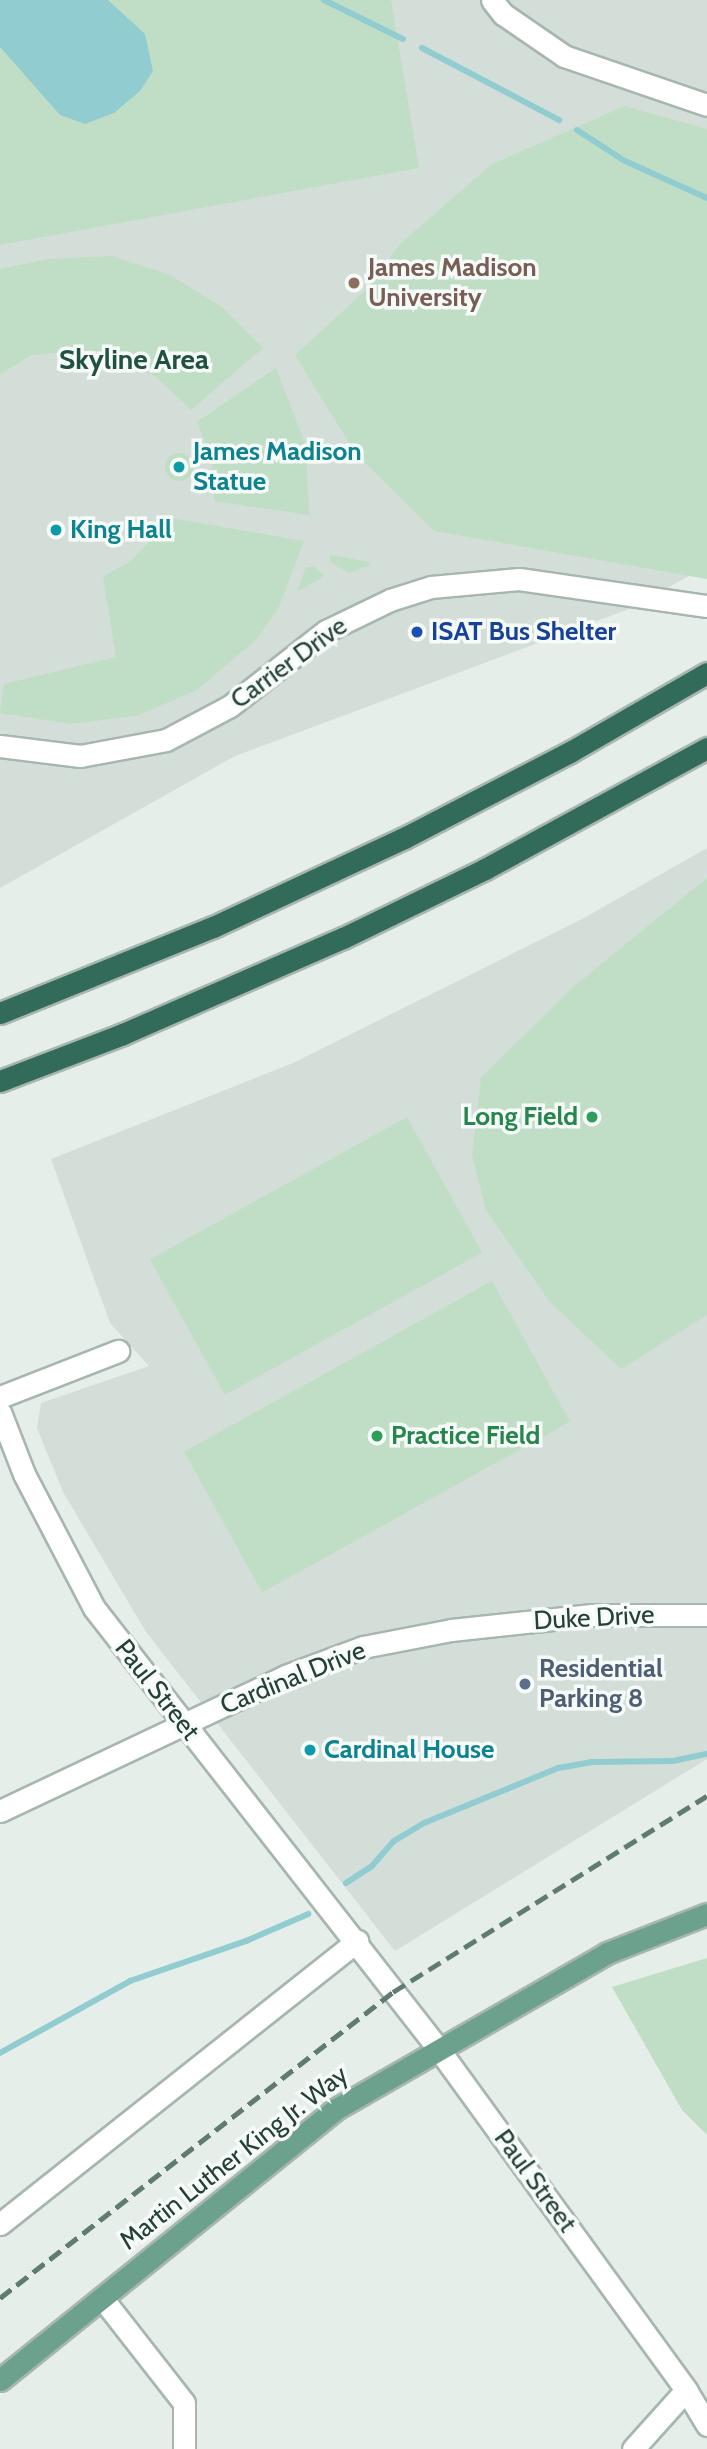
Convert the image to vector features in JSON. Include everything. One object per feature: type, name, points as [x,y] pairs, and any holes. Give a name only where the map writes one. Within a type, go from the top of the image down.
[{"type":"highway","points":[[0,1013],[213,927],[393,844],[570,752],[707,673]]},
{"type":"highway","points":[[0,1081],[122,1034],[343,937],[485,869],[707,748]]},
{"type":"main road","name":"Martin Luther King Jr. Way","points":[[0,2380],[336,2109],[437,2047],[607,1953],[707,1914]]},
{"type":"street","points":[[492,0],[503,15],[564,56],[707,105]]},
{"type":"street","name":"Carrier Drive","points":[[0,746],[80,756],[166,740],[230,706],[326,631],[390,600],[430,587],[519,579],[698,605]]},
{"type":"street","points":[[0,1396],[118,1351]]},
{"type":"street","name":"Paul Street","points":[[0,1412],[24,1474],[94,1608],[183,1725],[357,1941],[437,2047],[686,2390],[707,2426]]},
{"type":"street","name":"Duke Drive","points":[[481,1626],[592,1615],[707,1615]]},
{"type":"street","name":"Cardinal Drive","points":[[0,1811],[341,1654],[398,1638],[481,1626]]},
{"type":"street","points":[[0,2224],[357,1941]]},
{"type":"street","points":[[102,2298],[184,2403],[184,2449]]},
{"type":"street","points":[[633,2449],[686,2390]]},
{"type":"shaded area","name":"James Madison University","points":[[0,0],[707,0],[707,566],[629,609],[235,756],[0,888]]},
{"type":"shaded area","points":[[707,848],[707,1759],[395,1951],[146,1632],[63,1492],[37,1428],[41,1403],[149,1366],[110,1323],[51,1159],[293,1063],[582,919]]},
{"type":"green space","points":[[0,0],[391,0],[419,168],[0,245]]},
{"type":"green space","points":[[625,106],[707,129],[707,579],[434,531],[356,454],[295,355],[366,290],[401,243],[492,164]]},
{"type":"green space","points":[[112,256],[170,275],[223,308],[263,348],[191,410],[155,376],[93,350],[32,355],[0,374],[0,269],[48,259]]},
{"type":"green space","points":[[276,368],[306,446],[309,515],[214,501],[212,460],[197,422]]},
{"type":"green space","points":[[179,453],[189,457],[193,467],[189,477],[179,481],[169,477],[165,467],[169,457]]},
{"type":"green space","points":[[165,517],[304,541],[279,607],[256,640],[197,690],[136,716],[71,724],[0,713],[4,684],[116,657],[103,577],[132,560],[159,531]]},
{"type":"green space","points":[[330,555],[370,562],[371,565],[349,573],[330,562]]},
{"type":"green space","points":[[306,567],[315,567],[324,576],[297,592]]},
{"type":"green space","name":"Long Field","points":[[707,878],[707,1315],[621,1369],[549,1301],[486,1210],[472,1155],[481,1078],[573,987]]},
{"type":"green space","points":[[407,1117],[482,1253],[225,1395],[150,1260]]},
{"type":"green space","name":"Practice Field","points":[[492,1281],[570,1422],[262,1592],[184,1452]]},
{"type":"green space","points":[[707,1958],[707,2135],[682,2110],[612,1987]]},
{"type":"water","points":[[0,0],[108,0],[145,34],[153,71],[140,91],[114,113],[85,124],[60,115],[0,47]]},
{"type":"waterway","points":[[324,0],[403,39]]},
{"type":"waterway","points":[[422,48],[559,120]]},
{"type":"waterway","points":[[577,130],[625,161],[707,198]]},
{"type":"waterway","points":[[346,1883],[372,1866],[394,1841],[424,1823],[558,1768],[592,1762],[673,1761],[707,1754]]},
{"type":"waterway","points":[[0,2053],[130,1981],[246,1941],[308,1914]]},
{"type":"railway","points":[[0,2298],[393,1992],[707,1796]]},
{"type":"place","name":"James Madison University","points":[[354,283]]},
{"type":"place","name":"James Madison Statue","points":[[179,467]]},
{"type":"place","name":"King Hall","points":[[56,530]]},
{"type":"place","name":"ISAT Bus Shelter","points":[[417,632]]},
{"type":"place","name":"Long Field","points":[[592,1117]]},
{"type":"place","name":"Practice Field","points":[[377,1436]]},
{"type":"place","name":"Residential Parking 8","points":[[525,1684]]},
{"type":"place","name":"Cardinal House","points":[[310,1750]]},
{"type":"district","name":"Skyline Area","points":[[134,359]]}]
